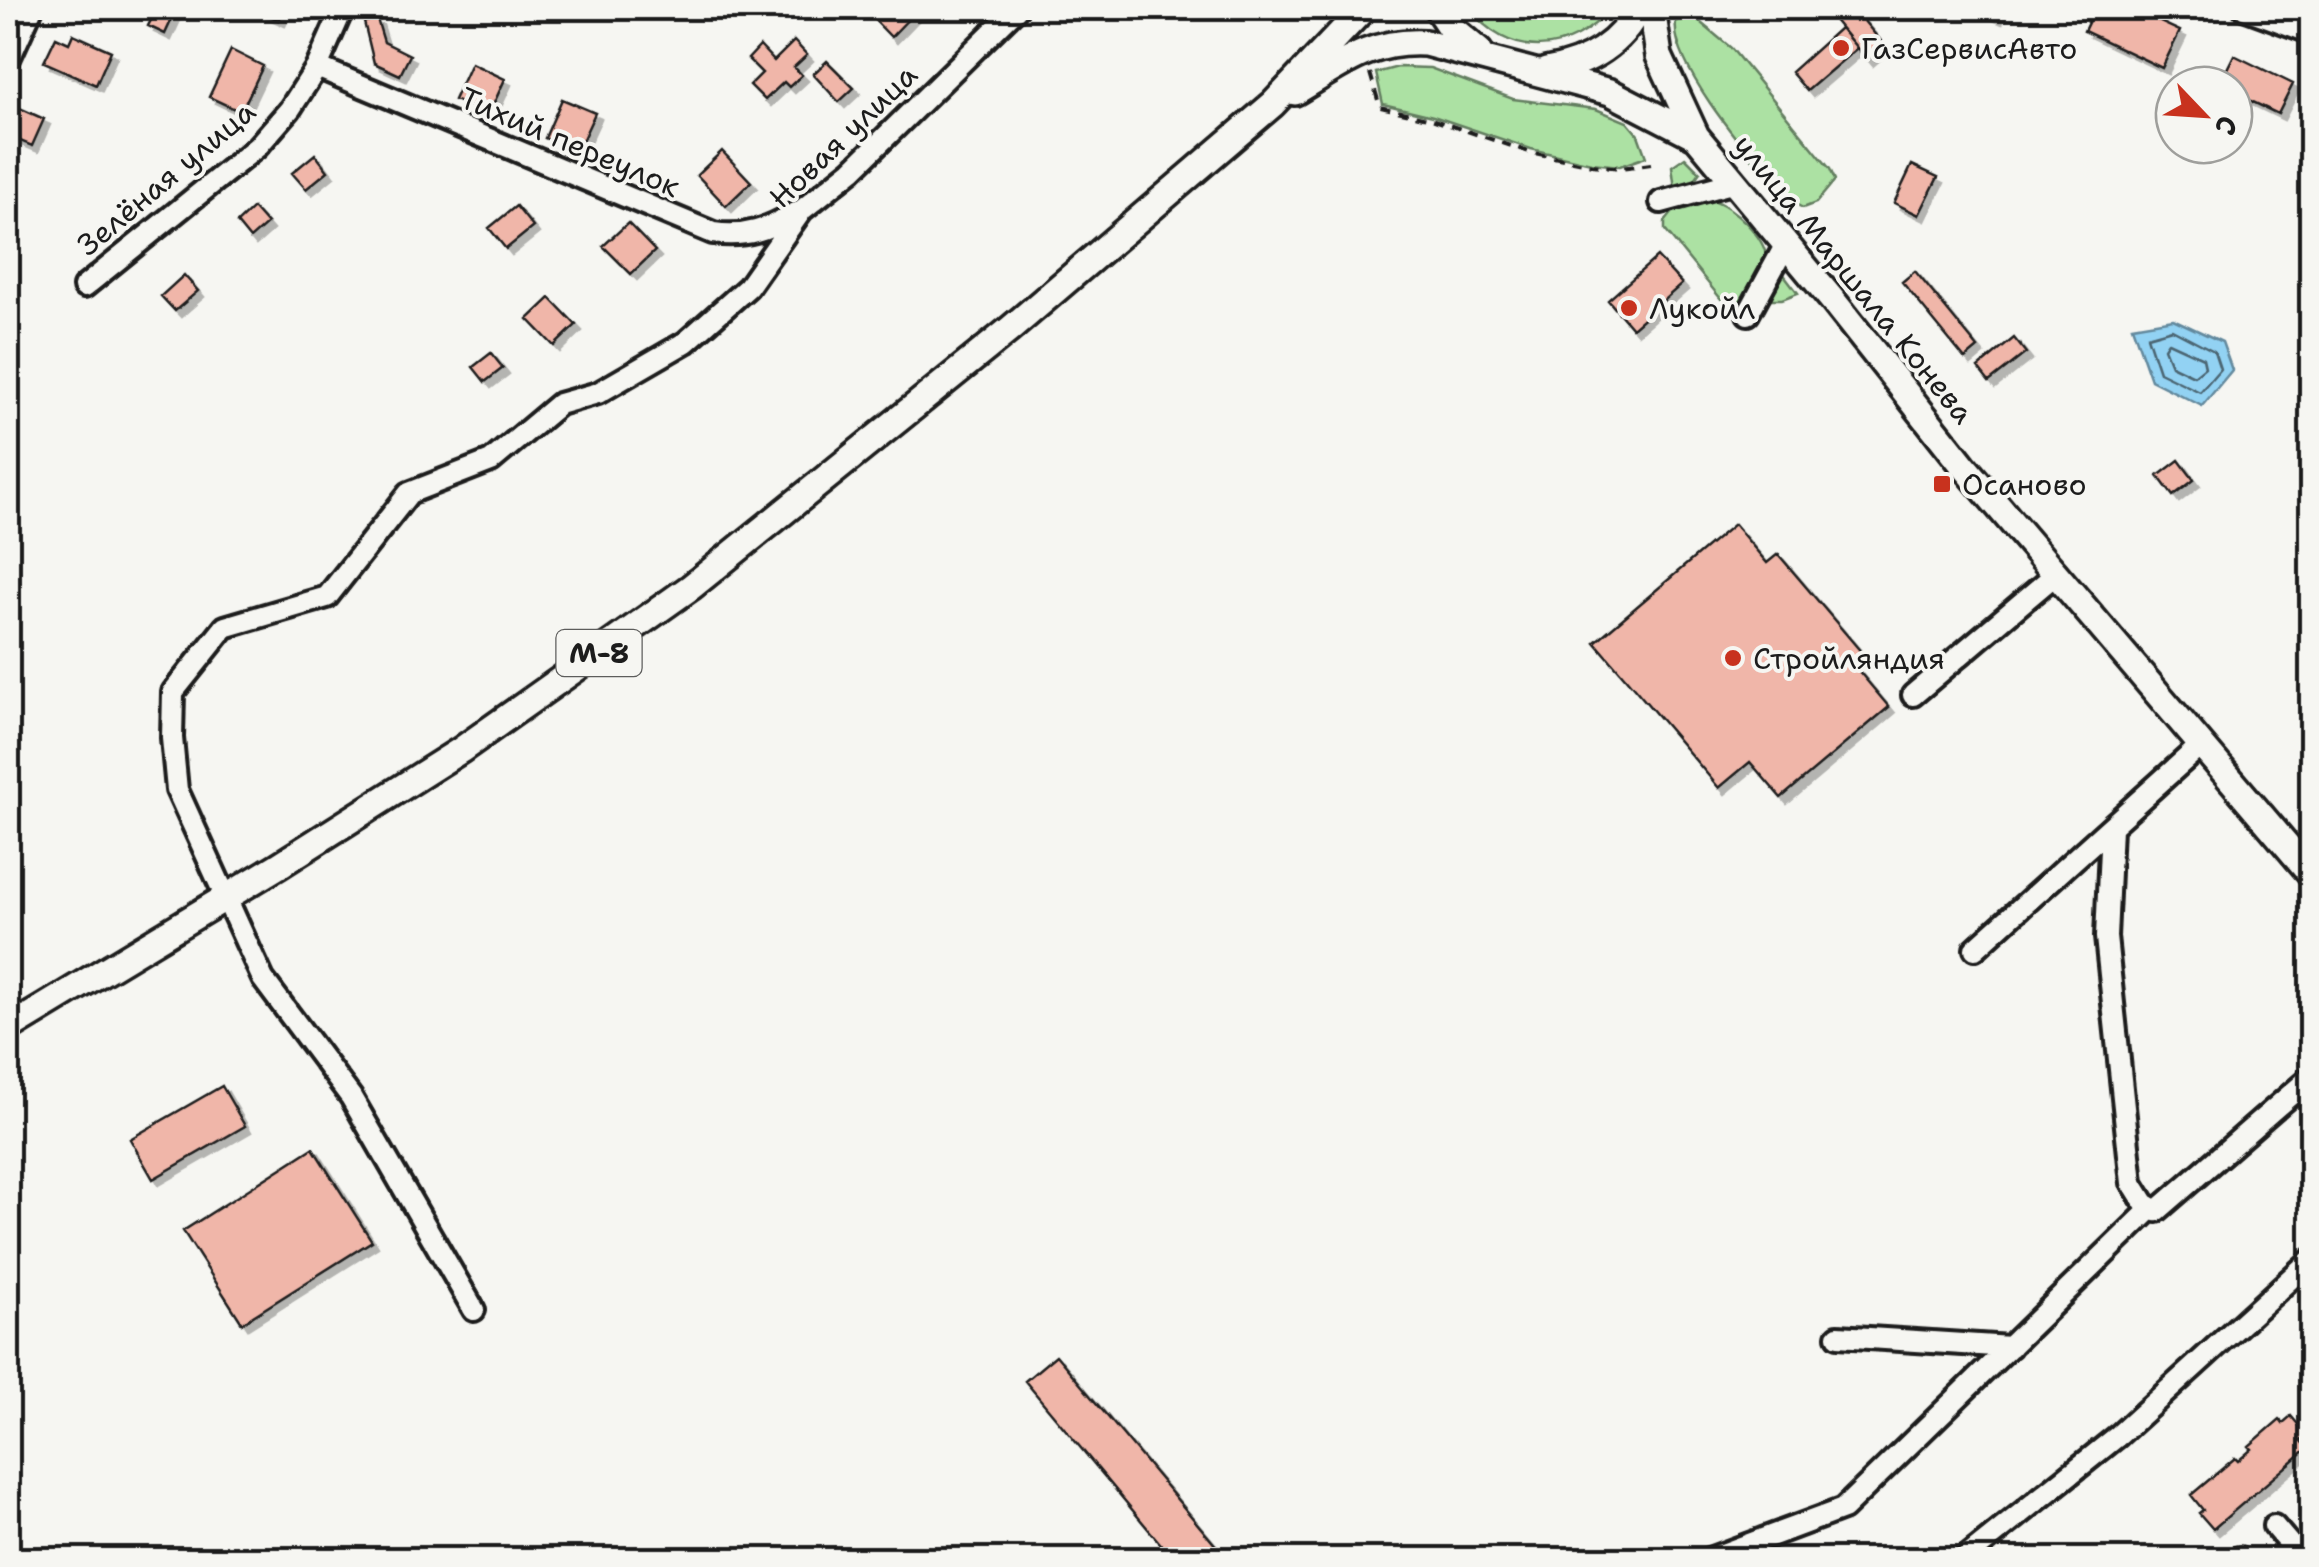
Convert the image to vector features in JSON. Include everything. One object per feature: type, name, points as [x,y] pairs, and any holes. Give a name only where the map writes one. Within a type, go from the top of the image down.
[{"type":"main road","name":"М-8","points":[[8,1029],[461,750],[691,587],[1009,330],[1273,104],[1364,8]]},
{"type":"main road","name":"М-8","points":[[1437,8],[1458,36],[1487,57]]},
{"type":"main road","name":"М-8","points":[[1273,104],[1362,53],[1388,44],[1425,43],[1542,71],[1582,62],[1622,36],[1639,8]]},
{"type":"main road","points":[[1652,8],[1659,56],[1696,136]]},
{"type":"main road","points":[[1522,69],[1610,92],[1696,136]]},
{"type":"main road","name":"улица Маршала Конева","points":[[1696,136],[1963,465],[2312,875]]},
{"type":"street","points":[[8,61],[32,8]]},
{"type":"street","name":"Зелёная улица","points":[[84,288],[257,147],[290,109],[317,68],[343,8]]},
{"type":"street","name":"Новая улица","points":[[474,1310],[351,1096],[262,980],[177,790],[173,692],[226,627],[327,597],[408,494],[491,461],[560,404],[598,393],[686,342],[748,287],[802,210],[852,170],[1017,8]]},
{"type":"street","points":[[2244,8],[2312,33]]},
{"type":"street","name":"Тихий переулок","points":[[317,68],[713,233],[736,236],[766,230],[802,210]]},
{"type":"street","points":[[1661,202],[1735,182]]},
{"type":"street","points":[[1748,314],[1786,244]]},
{"type":"street","points":[[1913,695],[2057,573]]},
{"type":"street","points":[[1975,949],[2200,746]]},
{"type":"street","points":[[2111,826],[2106,937],[2132,1183],[2145,1204],[2157,1211],[2312,1076]]},
{"type":"street","points":[[2206,1168],[2226,1151]]},
{"type":"street","points":[[1706,1560],[1843,1510],[2152,1208]]},
{"type":"street","points":[[1963,1560],[2119,1435],[2312,1259]]},
{"type":"street","points":[[1838,1336],[2010,1347]]},
{"type":"street","points":[[2274,1526],[2290,1555]]},
{"type":"path","points":[[1367,64],[1380,107],[1431,119],[1530,152],[1621,168],[1651,164]]},
{"type":"green space","points":[[1468,8],[1611,8],[1577,36],[1540,46],[1502,37]]},
{"type":"green space","points":[[1683,8],[1731,48],[1830,169],[1835,180],[1816,203],[1803,208],[1786,199],[1718,114],[1687,64],[1678,41],[1676,20]]},
{"type":"green space","points":[[1398,67],[1430,68],[1513,99],[1596,109],[1627,122],[1638,135],[1646,157],[1620,166],[1591,163],[1383,104],[1376,73]]},
{"type":"green space","points":[[1685,157],[1700,172],[1693,182],[1675,189],[1672,166]]},
{"type":"green space","points":[[1712,200],[1746,223],[1760,241],[1766,258],[1745,298],[1735,305],[1721,299],[1665,230],[1665,222],[1677,207]]},
{"type":"green space","points":[[1782,272],[1798,293],[1768,299]]},
{"type":"water","points":[[2173,319],[2222,342],[2232,370],[2202,406],[2151,380],[2132,326]]},
{"type":"building","points":[[157,8],[177,8],[165,34],[148,26]]},
{"type":"building","points":[[252,8],[285,8],[279,20]]},
{"type":"building","points":[[865,8],[919,8],[891,37],[864,9]]},
{"type":"building","points":[[1853,8],[1884,45],[1867,60],[1833,19]]},
{"type":"building","points":[[1973,8],[2001,8],[1996,18]]},
{"type":"building","points":[[2095,8],[2130,8],[2180,31],[2163,65],[2156,65],[2084,31]]},
{"type":"building","points":[[377,19],[384,42],[410,55],[400,75],[374,63],[364,22]]},
{"type":"building","points":[[1840,28],[1857,48],[1807,91],[1791,72]]},
{"type":"building","points":[[73,34],[111,51],[96,85],[44,62],[56,37],[69,43]]},
{"type":"building","points":[[794,41],[807,55],[794,67],[802,75],[789,87],[784,82],[765,100],[750,85],[762,73],[748,59],[760,46],[774,61]]},
{"type":"building","points":[[231,50],[263,66],[241,112],[209,97]]},
{"type":"building","points":[[2234,55],[2293,84],[2278,114],[2254,103],[2254,65],[2229,65]]},
{"type":"building","points":[[827,61],[854,88],[839,102],[813,74]]},
{"type":"building","points":[[471,63],[505,79],[488,116],[454,100]]},
{"type":"building","points":[[562,99],[595,113],[577,152],[545,138]]},
{"type":"building","points":[[15,106],[44,119],[32,146],[8,136]]},
{"type":"building","points":[[722,151],[751,182],[726,206],[697,175]]},
{"type":"building","points":[[315,154],[328,171],[306,189],[292,173]]},
{"type":"building","points":[[1912,165],[1938,177],[1919,215],[1894,203]]},
{"type":"building","points":[[516,206],[533,227],[506,249],[489,228]]},
{"type":"building","points":[[253,208],[267,224],[250,239],[237,223]]},
{"type":"building","points":[[628,223],[655,251],[631,274],[603,246]]},
{"type":"building","points":[[1657,257],[1682,284],[1632,328],[1608,300]]},
{"type":"building","points":[[1915,271],[1978,348],[1965,359],[1902,282]]},
{"type":"building","points":[[184,275],[198,291],[175,311],[161,296]]},
{"type":"building","points":[[550,298],[576,325],[554,346],[528,319]]},
{"type":"building","points":[[2014,338],[2026,353],[1989,382],[1978,368]]},
{"type":"building","points":[[491,353],[503,368],[485,382],[473,367]]},
{"type":"building","points":[[2179,460],[2194,480],[2173,496],[2158,476]]},
{"type":"building","name":"Стройляндия","points":[[1734,524],[1767,563],[1778,554],[1863,654],[1852,663],[1889,707],[1781,798],[1750,762],[1719,788],[1595,642]]},
{"type":"building","points":[[222,1086],[245,1126],[153,1179],[130,1139]]},
{"type":"building","points":[[313,1148],[372,1241],[242,1323],[183,1231]]},
{"type":"building","points":[[1056,1355],[1227,1560],[1174,1560],[1025,1381]]},
{"type":"building","points":[[2291,1416],[2307,1435],[2301,1440],[2308,1448],[2213,1529],[2199,1513],[2203,1510],[2191,1495],[2235,1458],[2238,1461],[2280,1419],[2283,1423]]},
{"type":"place","name":"ГазСервисАвто","points":[[1841,48]]},
{"type":"place","name":"Лукойл","points":[[1629,308]]},
{"type":"place","name":"Осаново","points":[[1942,484]]},
{"type":"place","name":"Стройляндия","points":[[1733,658]]}]
